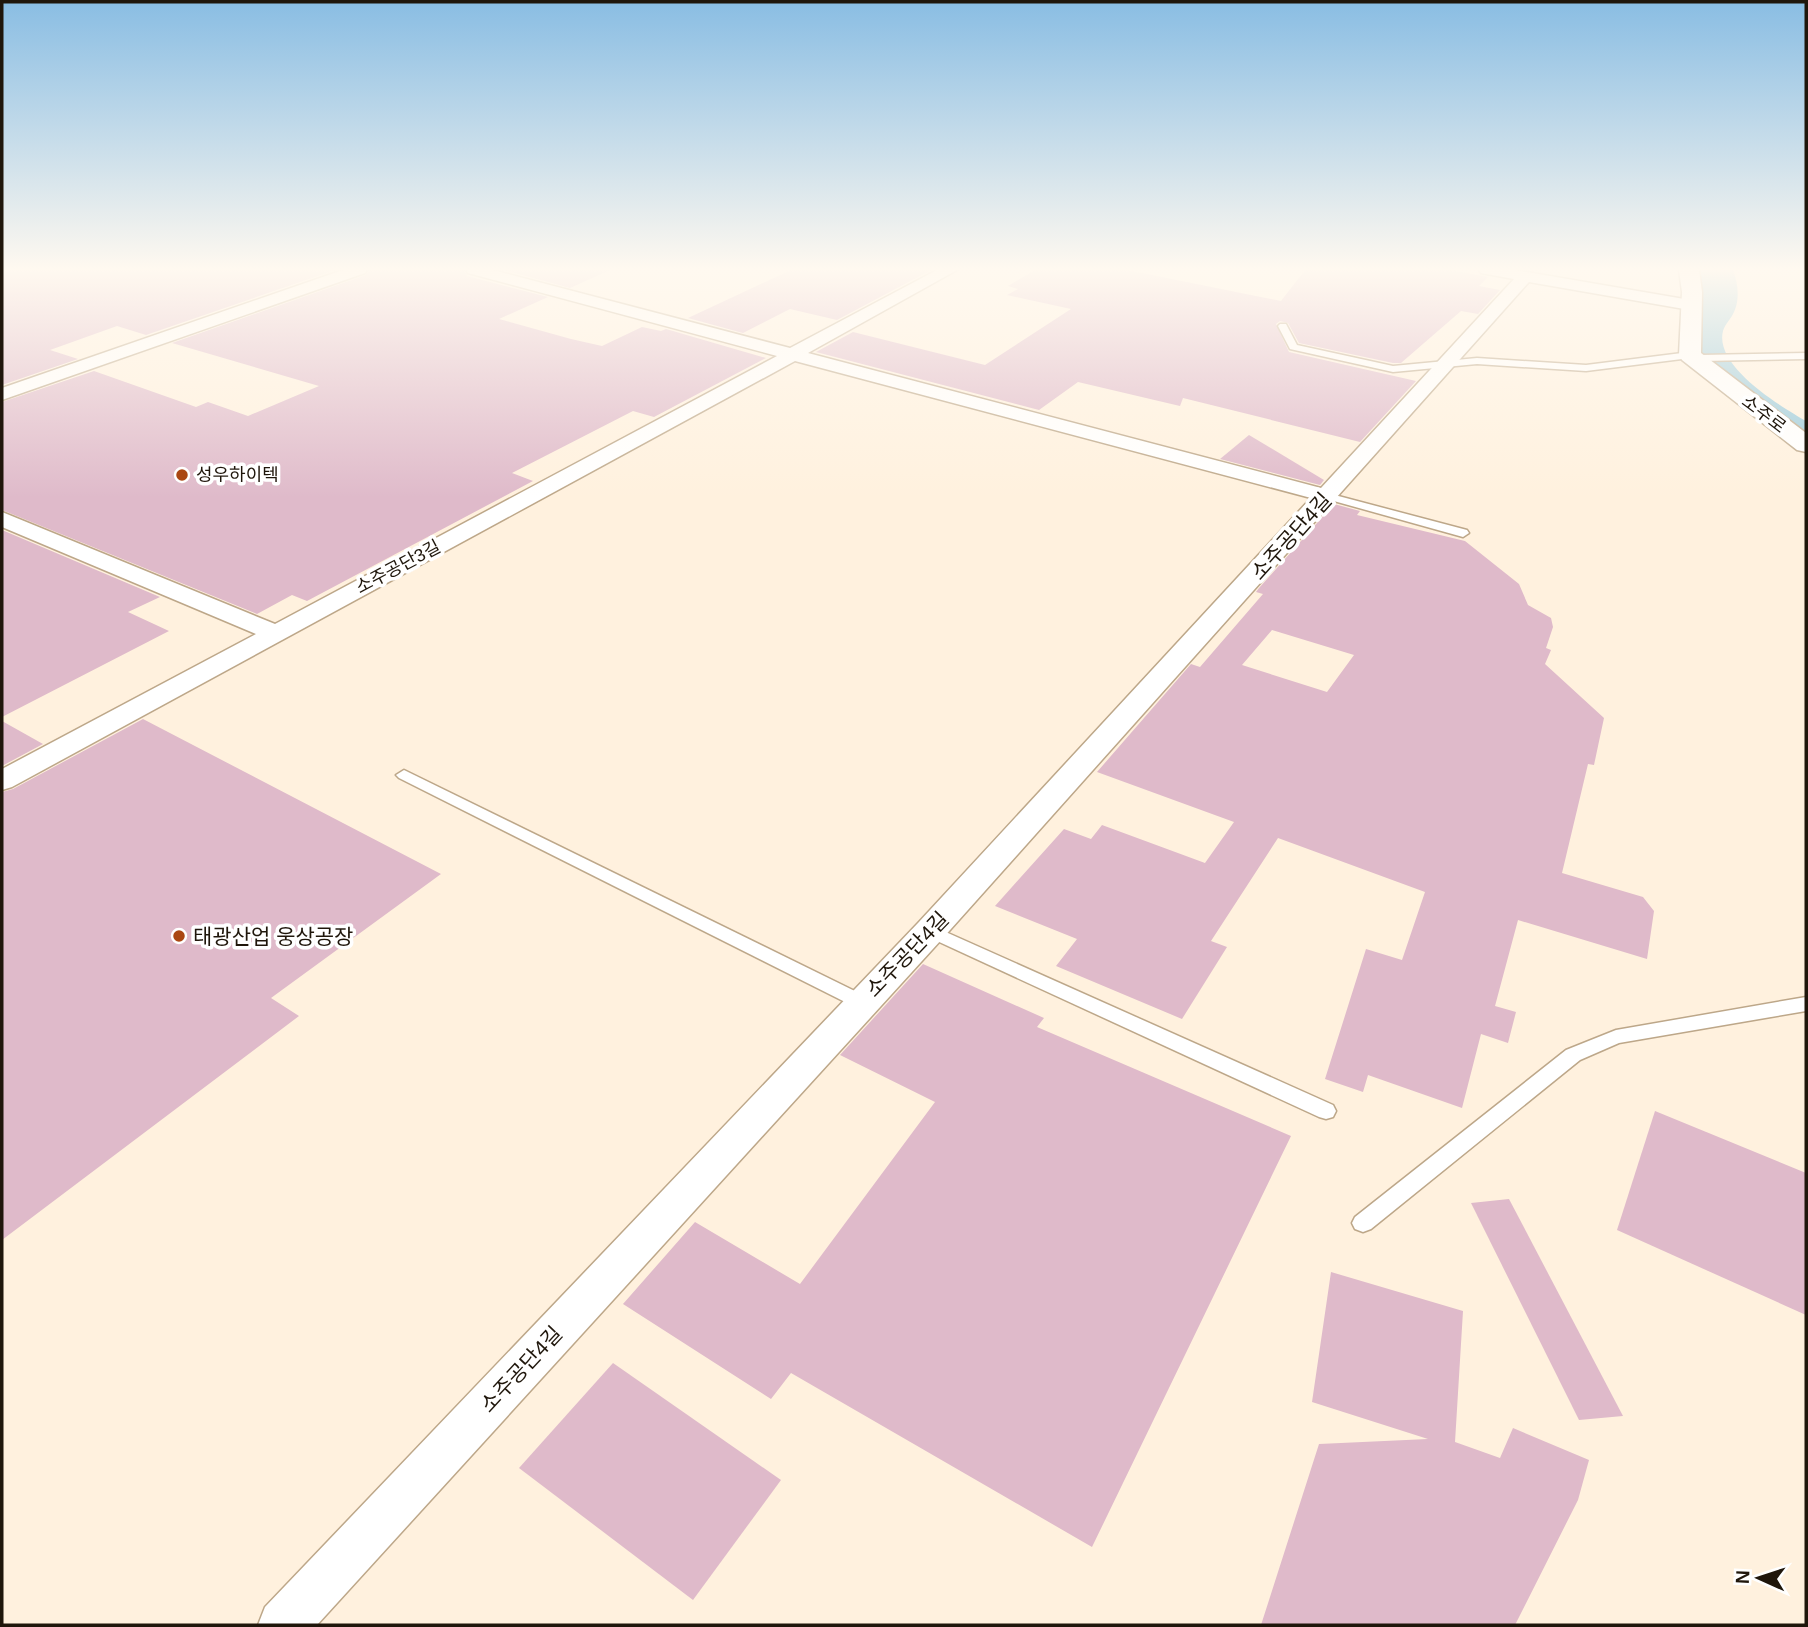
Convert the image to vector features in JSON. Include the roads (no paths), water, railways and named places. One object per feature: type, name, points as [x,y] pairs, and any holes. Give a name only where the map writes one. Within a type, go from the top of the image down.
[{"type":"street","points":[[2,394],[140,346]]},
{"type":"street","points":[[764,346],[1327,496]]},
{"type":"street","name":"소주공단3길","points":[[2,780],[810,346]]},
{"type":"street","name":"소주공단4길","points":[[284,1625],[861,1002],[930,931],[1464,346]]},
{"type":"street","points":[[1690,346],[1690,355]]},
{"type":"street","name":"소주로","points":[[1690,355],[1806,445]]},
{"type":"street","points":[[2,519],[275,633]]},
{"type":"lane","points":[[1292,346],[1393,369],[1500,361],[1586,368],[1690,355],[1700,358],[1806,356]]},
{"type":"lane","points":[[1327,496],[1464,533]]},
{"type":"lane","points":[[404,775],[861,1002]]},
{"type":"lane","points":[[930,931],[1326,1111]]},
{"type":"lane","points":[[1363,1223],[1573,1055],[1616,1037],[1806,1004]]},
{"type":"water","points":[[1724,346],[1738,371],[1751,384],[1806,421],[1806,435],[1732,382],[1697,348]]},
{"type":"place","name":"성우하이텍","points":[[182,475]]},
{"type":"place","name":"태광산업 웅상공장","points":[[179,936]]}]
